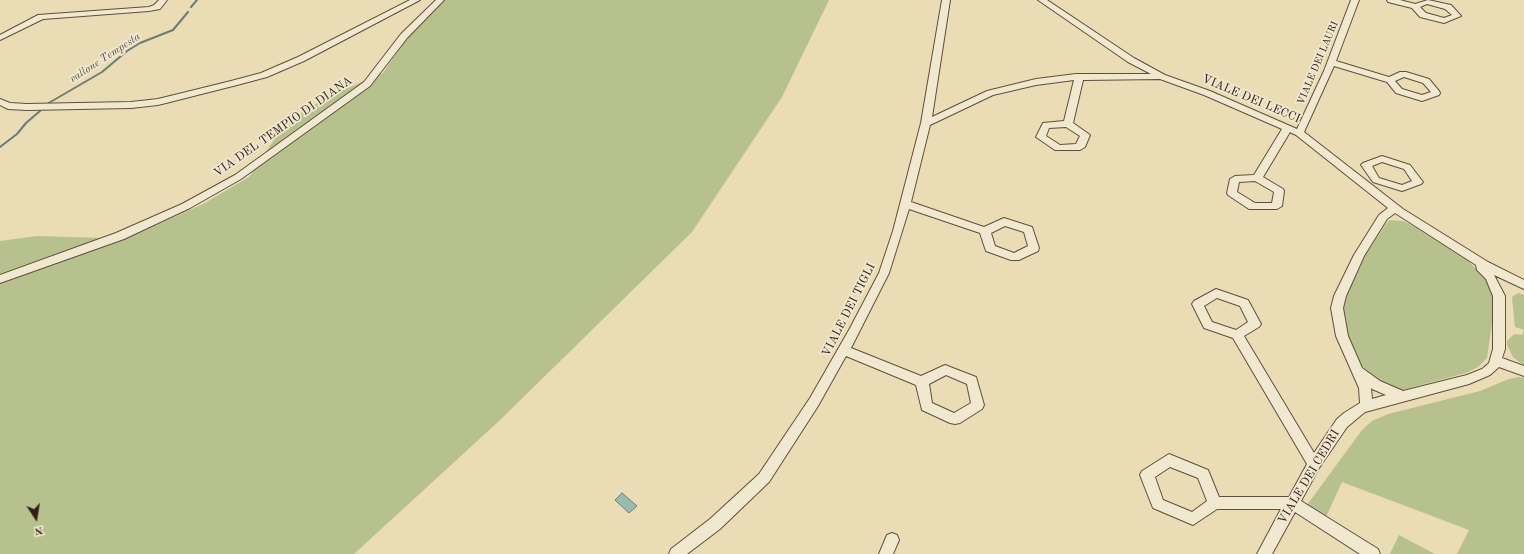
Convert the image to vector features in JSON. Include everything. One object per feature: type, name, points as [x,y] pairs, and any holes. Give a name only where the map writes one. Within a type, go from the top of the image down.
[{"type":"street","points":[[0,38],[41,17],[148,9],[157,7],[163,0]]},
{"type":"street","points":[[0,102],[8,106],[27,107],[131,105],[158,102],[264,75],[301,60],[416,0]]},
{"type":"street","name":"VIA DEL TEMPIO DI DIANA","points":[[0,279],[120,236],[186,206],[238,177],[344,102],[366,84],[376,74],[404,36],[440,0]]},
{"type":"street","name":"VIALE DEI TIGLI","points":[[676,554],[715,524],[764,478],[814,402],[884,273],[905,204],[926,123],[946,0]]},
{"type":"street","name":"VIALE DEI LECCI","points":[[1042,0],[1130,60],[1162,77],[1207,93],[1299,133],[1394,208],[1472,258],[1496,272],[1523,284]]},
{"type":"street","name":"VIALE DEI LAURI","points":[[1299,133],[1331,62],[1355,0]]},
{"type":"street","points":[[1391,0],[1415,6]]},
{"type":"street","points":[[1331,62],[1390,80]]},
{"type":"street","points":[[1068,124],[1080,77]]},
{"type":"street","points":[[926,123],[976,99],[997,91],[1048,80],[1080,77],[1162,77]]},
{"type":"street","points":[[1258,178],[1287,129]]},
{"type":"street","points":[[1362,182],[1376,180],[1402,188],[1418,182],[1407,167],[1382,159],[1366,165],[1376,180]]},
{"type":"street","points":[[905,204],[985,231]]},
{"type":"street","points":[[1366,406],[1365,388],[1339,327],[1337,314],[1339,302],[1359,255],[1383,217],[1394,208]]},
{"type":"street","points":[[1472,258],[1490,277],[1499,296],[1499,349],[1496,361],[1524,371]]},
{"type":"street","points":[[1499,296],[1504,289],[1523,284]]},
{"type":"street","points":[[1237,335],[1256,324],[1244,303],[1216,294],[1198,304],[1208,325],[1237,335],[1314,464]]},
{"type":"street","points":[[843,350],[922,382],[945,370],[972,381],[978,406],[955,418],[926,406],[922,382]]},
{"type":"street","name":"VIALE DEI CEDRI","points":[[1264,554],[1314,464],[1342,423],[1352,414],[1366,406],[1457,383],[1474,377],[1490,369],[1496,361]]},
{"type":"street","points":[[1356,369],[1376,385],[1402,396]]},
{"type":"street","points":[[1215,503],[1202,474],[1169,460],[1148,475],[1158,504],[1193,518],[1215,503],[1293,503],[1373,554]]},
{"type":"street","points":[[886,554],[892,540]]},
{"type":"green space","points":[[444,0],[829,0],[782,97],[692,232],[499,421],[354,554],[0,554],[0,241],[37,236],[105,238],[132,236],[203,204],[249,177],[278,134],[303,112],[327,97],[383,73],[404,42]]},
{"type":"green space","points":[[1390,220],[1403,221],[1413,226],[1467,260],[1487,279],[1495,303],[1487,358],[1478,367],[1466,373],[1402,390],[1385,384],[1373,377],[1356,360],[1342,317],[1344,301],[1366,254]]},
{"type":"green space","points":[[1518,293],[1524,295],[1524,330],[1515,327],[1512,297]]},
{"type":"green space","points":[[1524,330],[1524,366],[1513,357],[1507,345],[1507,341],[1515,334],[1522,335]]},
{"type":"green space","points":[[1519,377],[1524,378],[1524,554],[1457,554],[1469,530],[1342,482],[1326,517],[1307,505],[1362,430],[1372,421],[1388,414],[1480,391],[1509,379]]},
{"type":"green space","points":[[1399,535],[1435,554],[1390,554]]},
{"type":"water","points":[[622,493],[637,506],[629,513],[615,500]]},
{"type":"waterway","name":"vallone Tempesta","points":[[191,7],[197,0]]},
{"type":"waterway","name":"vallone Tempesta","points":[[47,104],[102,72],[127,51],[140,43],[173,30],[188,12]]},
{"type":"waterway","name":"vallone Tempesta","points":[[0,147],[17,134],[26,123],[40,111]]}]
